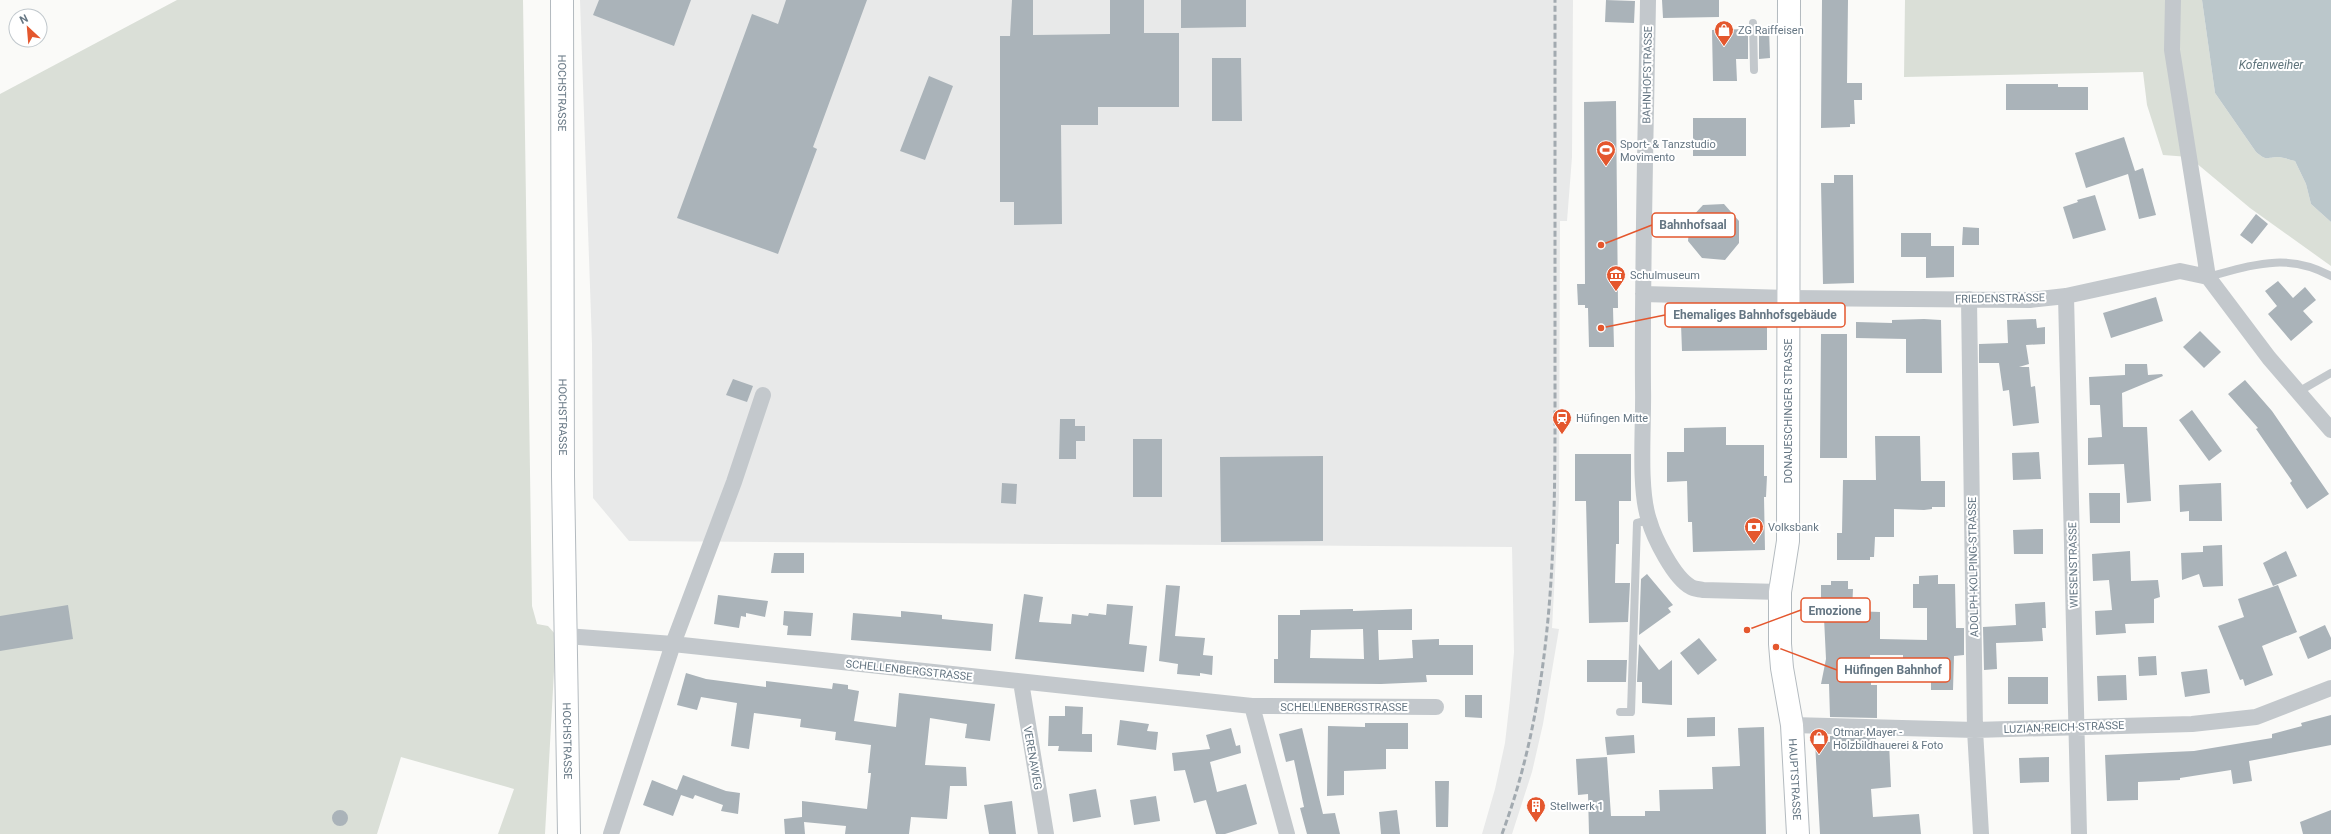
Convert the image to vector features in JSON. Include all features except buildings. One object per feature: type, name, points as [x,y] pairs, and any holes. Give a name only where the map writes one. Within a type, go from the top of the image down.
[{"type":"main road","name":"HOCHSTRASSE","points":[[562,0],[563,476],[569,834]]},
{"type":"main road","name":"DONAUESCHINGER STRASSE","points":[[1789,0],[1788,541],[1780,592],[1782,668],[1792,724]]},
{"type":"main road","name":"HAUPTSTRASSE","points":[[1792,724],[1798,834]]},
{"type":"street","name":"BAHNHOFSTRASSE","points":[[1648,0],[1643,294],[1645,501],[1649,520],[1660,546],[1679,576],[1692,588],[1703,590],[1780,592]]},
{"type":"street","points":[[2173,0],[2172,50],[2208,277],[2268,358],[2331,430]]},
{"type":"street","name":"FRIEDENSTRASSE","points":[[1788,298],[2030,300],[2066,296],[2180,271],[2208,277]]},
{"type":"street","points":[[1643,294],[1788,298]]},
{"type":"street","name":"WIESENSTRASSE","points":[[2066,296],[2079,834]]},
{"type":"street","name":"ADOLPH-KOLPING-STRASSE","points":[[1969,299],[1975,730],[1982,834]]},
{"type":"street","points":[[611,834],[673,644],[734,482],[763,395]]},
{"type":"street","name":"SCHELLENBERGSTRASSE","points":[[566,636],[673,644],[1252,706],[1436,707]]},
{"type":"street","name":"VERENAWEG","points":[[1021,682],[1046,834]]},
{"type":"street","name":"LUZIAN-REICH-STRASSE","points":[[1792,724],[1975,730],[2168,723],[2192,724],[2256,717],[2331,688]]},
{"type":"street","points":[[1252,706],[1287,834]]},
{"type":"lane","points":[[1753,23],[1754,70]]},
{"type":"lane","points":[[2208,277],[2262,263],[2290,261],[2315,267],[2331,276]]},
{"type":"lane","points":[[2298,392],[2331,373]]},
{"type":"lane","points":[[1620,712],[1631,712],[1637,523],[1649,520]]},
{"type":"shaded area","points":[[177,0],[523,0],[532,606],[537,624],[548,626],[556,635],[545,834],[498,834],[514,789],[401,757],[377,834],[0,834],[0,94]]},
{"type":"shaded area","points":[[580,0],[1573,0],[1572,157],[1567,221],[1560,221],[1559,500],[1552,628],[1559,629],[1543,724],[1532,772],[1512,834],[1482,834],[1495,789],[1505,743],[1510,699],[1514,652],[1512,547],[629,541],[593,498],[592,344]]},
{"type":"shaded area","points":[[1905,0],[2202,0],[2215,93],[2256,152],[2265,158],[2280,157],[2295,161],[2306,184],[2311,204],[2331,222],[2331,266],[2250,208],[2189,157],[2163,155],[2147,105],[2143,72],[1904,77]]},
{"type":"water","name":"Kofenweiher","points":[[2202,0],[2331,0],[2331,222],[2311,204],[2306,184],[2295,161],[2280,157],[2265,158],[2256,152],[2215,93]]},
{"type":"railway","points":[[1502,834],[1520,777],[1534,719],[1550,602],[1555,482],[1555,0]]},
{"type":"place","name":"ZG Raiffeisen","points":[[1724,47]]},
{"type":"place","name":"Sport- & Tanzstudio Movimento","points":[[1606,167]]},
{"type":"place","name":"Bahnhofsaal","points":[[1601,245]]},
{"type":"place","name":"Schulmuseum","points":[[1616,292]]},
{"type":"place","name":"Ehemaliges Bahnhofsgebäude","points":[[1601,328]]},
{"type":"place","name":"Hüfingen Mitte","points":[[1562,435]]},
{"type":"place","name":"Volksbank","points":[[1754,544]]},
{"type":"place","name":"Emozione","points":[[1747,630]]},
{"type":"place","name":"Hüfingen Bahnhof","points":[[1776,647]]},
{"type":"place","name":"Otmar Mayer - Holzbildhauerei & Foto","points":[[1819,755]]},
{"type":"place","name":"Stellwerk 1","points":[[1536,823]]}]
